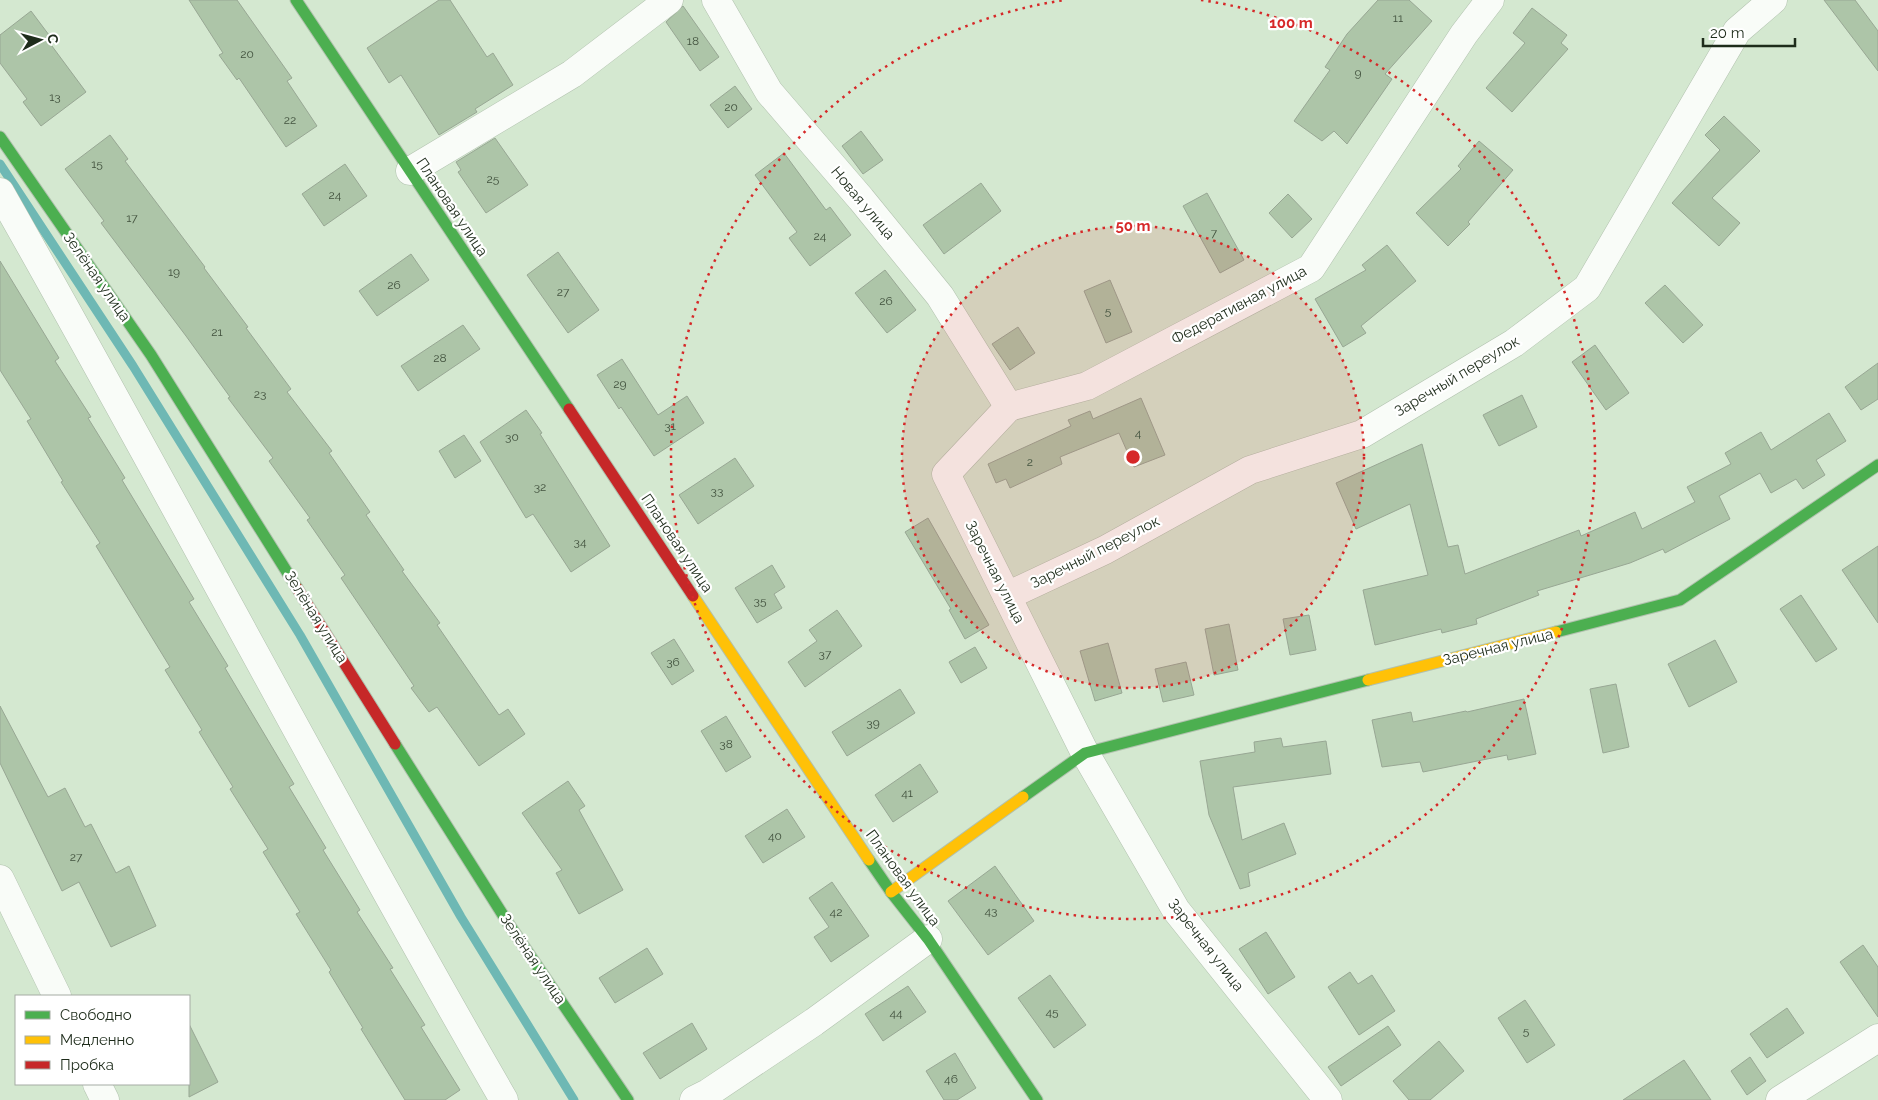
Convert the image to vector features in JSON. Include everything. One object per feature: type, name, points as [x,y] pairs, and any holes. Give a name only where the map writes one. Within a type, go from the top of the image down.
[{"type":"street","name":"Плановая улица","points":[[296,0],[891,892],[928,939],[1037,1100]]},
{"type":"street","points":[[410,171],[572,74],[669,0]]},
{"type":"street","name":"Новая улица","points":[[716,0],[769,92],[861,199],[940,296],[1009,406]]},
{"type":"street","name":"Федеративная улица","points":[[1009,406],[1087,386],[1311,268],[1464,34],[1490,0]]},
{"type":"street","name":"Заречный переулок","points":[[1008,596],[1105,550],[1250,470],[1362,434],[1514,343],[1587,288],[1737,31],[1773,0]]},
{"type":"street","name":"Зелёная улица","points":[[0,137],[151,355],[508,923],[628,1100]]},
{"type":"street","points":[[0,192],[101,369],[436,982],[504,1100]]},
{"type":"street","name":"Заречная улица","points":[[1009,406],[946,474],[1084,753],[1176,910],[1328,1100]]},
{"type":"street","name":"Заречная улица","points":[[891,892],[1084,753],[1680,600],[1878,465]]},
{"type":"street","points":[[0,880],[57,995]]},
{"type":"street","points":[[694,1100],[708,1093],[814,1022],[928,939]]},
{"type":"street","points":[[1780,1100],[1878,1038]]},
{"type":"street","points":[[98,1085],[105,1100]]},
{"type":"building","points":[[189,0],[237,0],[292,78],[287,81],[317,126],[286,147],[239,78],[237,80],[219,55],[223,53]]},
{"type":"building","points":[[439,0],[450,0],[487,57],[493,53],[513,85],[475,109],[477,112],[439,135],[401,75],[389,83],[367,48]]},
{"type":"building","points":[[1378,0],[1409,0],[1432,21],[1385,74],[1392,79],[1347,144],[1334,131],[1322,141],[1294,121],[1330,70],[1325,67],[1347,34]]},
{"type":"building","points":[[1824,0],[1855,0],[1878,31],[1878,71]]},
{"type":"building","points":[[683,6],[719,57],[700,71],[666,22]]},
{"type":"building","points":[[1532,8],[1567,35],[1561,43],[1568,49],[1512,112],[1486,88],[1525,43],[1513,33]]},
{"type":"building","points":[[31,11],[49,35],[46,38],[86,92],[41,126],[23,102],[27,99],[0,63],[0,35]]},
{"type":"building","points":[[735,86],[752,109],[728,128],[710,105]]},
{"type":"building","points":[[1724,116],[1760,151],[1712,198],[1740,223],[1719,246],[1672,203],[1720,150],[1705,135]]},
{"type":"building","points":[[861,131],[883,160],[863,174],[842,146]]},
{"type":"building","points":[[110,135],[128,159],[125,161],[205,267],[248,327],[246,328],[291,389],[287,392],[332,451],[329,453],[370,512],[366,515],[404,570],[402,571],[440,623],[437,625],[499,715],[508,709],[525,734],[479,766],[437,707],[429,712],[411,688],[414,686],[341,578],[345,575],[307,520],[310,518],[269,461],[273,458],[228,398],[230,397],[186,336],[101,223],[104,221],[65,169]]},
{"type":"building","points":[[495,138],[528,185],[486,213],[458,172],[461,170],[456,162]]},
{"type":"building","points":[[1479,141],[1513,170],[1468,222],[1470,224],[1448,246],[1416,213],[1461,169],[1458,166]]},
{"type":"building","points":[[784,153],[826,210],[830,207],[851,235],[810,266],[789,238],[797,232],[755,175]]},
{"type":"building","points":[[345,164],[367,196],[324,226],[302,194]]},
{"type":"building","points":[[981,183],[1001,211],[944,254],[923,225]]},
{"type":"building","points":[[1207,193],[1244,260],[1220,273],[1183,206]]},
{"type":"building","points":[[1288,194],[1312,219],[1292,238],[1269,213]]},
{"type":"building","points":[[1387,245],[1416,281],[1361,326],[1366,333],[1343,347],[1315,299],[1366,270],[1362,265]]},
{"type":"building","points":[[558,252],[599,310],[568,333],[527,275]]},
{"type":"building","points":[[411,254],[429,280],[377,316],[359,291]]},
{"type":"building","points":[[0,261],[59,358],[55,361],[91,417],[88,418],[125,478],[122,480],[194,599],[189,602],[228,666],[225,668],[294,784],[289,787],[326,848],[323,850],[360,910],[357,912],[393,968],[390,969],[425,1025],[421,1027],[460,1090],[445,1100],[405,1100],[361,1029],[363,1028],[329,972],[331,970],[296,914],[300,912],[263,852],[268,849],[230,789],[233,787],[199,732],[202,730],[165,670],[170,667],[96,546],[100,543],[61,482],[63,481],[27,421],[31,419],[0,370]]},
{"type":"building","points":[[885,270],[916,310],[887,333],[855,293]]},
{"type":"building","points":[[1110,280],[1132,332],[1106,343],[1084,291]]},
{"type":"building","points":[[1665,285],[1703,325],[1683,343],[1645,303]]},
{"type":"building","points":[[463,325],[480,349],[418,391],[401,366]]},
{"type":"building","points":[[1018,327],[1035,353],[1010,370],[992,344]]},
{"type":"building","points":[[1595,345],[1629,393],[1606,410],[1572,362]]},
{"type":"building","points":[[622,359],[658,415],[687,396],[704,423],[654,456],[621,407],[619,409],[597,375]]},
{"type":"building","points":[[1878,363],[1878,399],[1861,410],[1845,387]]},
{"type":"building","points":[[1522,395],[1537,427],[1499,446],[1483,415]]},
{"type":"building","points":[[1141,398],[1165,455],[1134,467],[1119,433],[1060,457],[1062,464],[1010,488],[1006,479],[996,483],[988,464],[1071,426],[1068,420],[1090,411],[1093,419]]},
{"type":"building","points":[[526,410],[542,433],[540,434],[610,546],[571,572],[533,514],[526,518],[480,442]]},
{"type":"building","points":[[1829,413],[1846,441],[1816,460],[1825,475],[1803,489],[1796,479],[1771,493],[1760,473],[1719,496],[1730,519],[1665,553],[1663,549],[1630,563],[1537,591],[1539,595],[1476,619],[1477,624],[1442,633],[1441,629],[1375,645],[1363,590],[1428,575],[1410,504],[1356,529],[1336,483],[1422,444],[1448,547],[1458,545],[1465,574],[1579,530],[1581,536],[1635,512],[1642,529],[1695,502],[1687,487],[1731,464],[1725,453],[1761,432],[1771,450]]},
{"type":"building","points":[[464,435],[481,461],[455,478],[439,451]]},
{"type":"building","points":[[735,458],[754,486],[698,524],[679,495]]},
{"type":"building","points":[[928,518],[989,625],[965,639],[949,610],[951,609],[905,532]]},
{"type":"building","points":[[1878,546],[1878,623],[1842,570]]},
{"type":"building","points":[[772,565],[785,587],[774,594],[782,608],[757,623],[735,588]]},
{"type":"building","points":[[1801,595],[1837,649],[1816,662],[1780,609]]},
{"type":"building","points":[[837,610],[862,646],[805,687],[788,662],[817,641],[809,630]]},
{"type":"building","points":[[1309,615],[1316,650],[1290,655],[1283,619]]},
{"type":"building","points":[[1229,624],[1238,670],[1214,675],[1205,629]]},
{"type":"building","points":[[674,639],[694,671],[672,685],[651,653]]},
{"type":"building","points":[[1715,640],[1737,682],[1689,707],[1668,664]]},
{"type":"building","points":[[1108,643],[1122,693],[1095,701],[1080,651]]},
{"type":"building","points":[[975,647],[987,668],[961,683],[949,662]]},
{"type":"building","points":[[1186,662],[1194,695],[1163,702],[1155,669]]},
{"type":"building","points":[[1616,684],[1629,747],[1603,753],[1590,689]]},
{"type":"building","points":[[900,689],[915,713],[847,756],[832,732]]},
{"type":"building","points":[[1524,699],[1536,754],[1508,760],[1507,755],[1423,772],[1420,762],[1382,767],[1372,720],[1411,712],[1413,722]]},
{"type":"building","points":[[0,706],[48,797],[65,788],[85,827],[91,824],[116,873],[129,866],[156,926],[111,947],[79,882],[62,891],[0,763]]},
{"type":"building","points":[[726,716],[751,757],[726,772],[701,731]]},
{"type":"building","points":[[1281,738],[1283,747],[1326,741],[1331,774],[1233,787],[1242,840],[1284,823],[1296,854],[1248,873],[1250,886],[1240,889],[1209,815],[1200,761],[1255,752],[1254,742]]},
{"type":"building","points":[[920,764],[938,792],[893,822],[875,795]]},
{"type":"building","points":[[568,781],[585,806],[579,810],[623,890],[579,914],[556,873],[562,870],[522,813]]},
{"type":"building","points":[[787,809],[805,837],[763,863],[745,836]]},
{"type":"building","points":[[995,866],[1034,921],[988,955],[948,901]]},
{"type":"building","points":[[832,882],[869,936],[831,962],[814,937],[829,927],[809,898]]},
{"type":"building","points":[[1266,932],[1295,977],[1268,994],[1239,949]]},
{"type":"building","points":[[1863,945],[1878,967],[1878,1017],[1840,962]]},
{"type":"building","points":[[647,948],[663,974],[615,1003],[599,978]]},
{"type":"building","points":[[1350,972],[1358,984],[1372,975],[1395,1011],[1359,1035],[1328,987]]},
{"type":"building","points":[[1050,975],[1086,1025],[1054,1048],[1018,998]]},
{"type":"building","points":[[908,986],[926,1012],[883,1041],[865,1014]]},
{"type":"building","points":[[1525,1000],[1555,1045],[1527,1063],[1498,1018]]},
{"type":"building","points":[[1787,1008],[1804,1033],[1767,1058],[1750,1034]]},
{"type":"building","points":[[692,1023],[707,1049],[660,1079],[643,1053]]},
{"type":"building","points":[[190,1026],[218,1082],[189,1097],[190,1085]]},
{"type":"building","points":[[1388,1026],[1401,1045],[1341,1086],[1328,1067]]},
{"type":"building","points":[[1439,1041],[1464,1071],[1430,1100],[1409,1100],[1393,1081]]},
{"type":"building","points":[[955,1053],[976,1088],[957,1100],[944,1100],[926,1071]]},
{"type":"building","points":[[1750,1057],[1766,1081],[1747,1095],[1731,1071]]},
{"type":"building","points":[[1684,1060],[1711,1100],[1623,1100]]},
{"type":"waterway","points":[[0,164],[133,366],[300,635],[461,917],[574,1100]]},
{"type":"traffic: fast","points":[[296,0],[569,409]]},
{"type":"traffic: fast","points":[[0,137],[151,355],[297,588]]},
{"type":"traffic: fast","points":[[1556,632],[1680,600],[1878,465]]},
{"type":"traffic: fast","points":[[1023,797],[1085,753],[1368,680]]},
{"type":"traffic: fast","points":[[395,744],[508,923],[628,1100]]},
{"type":"traffic: fast","points":[[869,860],[891,892],[928,939],[1037,1100]]},
{"type":"traffic: slow","points":[[693,596],[869,860]]},
{"type":"traffic: slow","points":[[1368,680],[1556,632]]},
{"type":"traffic: slow","points":[[891,892],[1023,797]]},
{"type":"traffic: jam","points":[[569,409],[693,596]]},
{"type":"traffic: jam","points":[[297,588],[395,744]]}]
